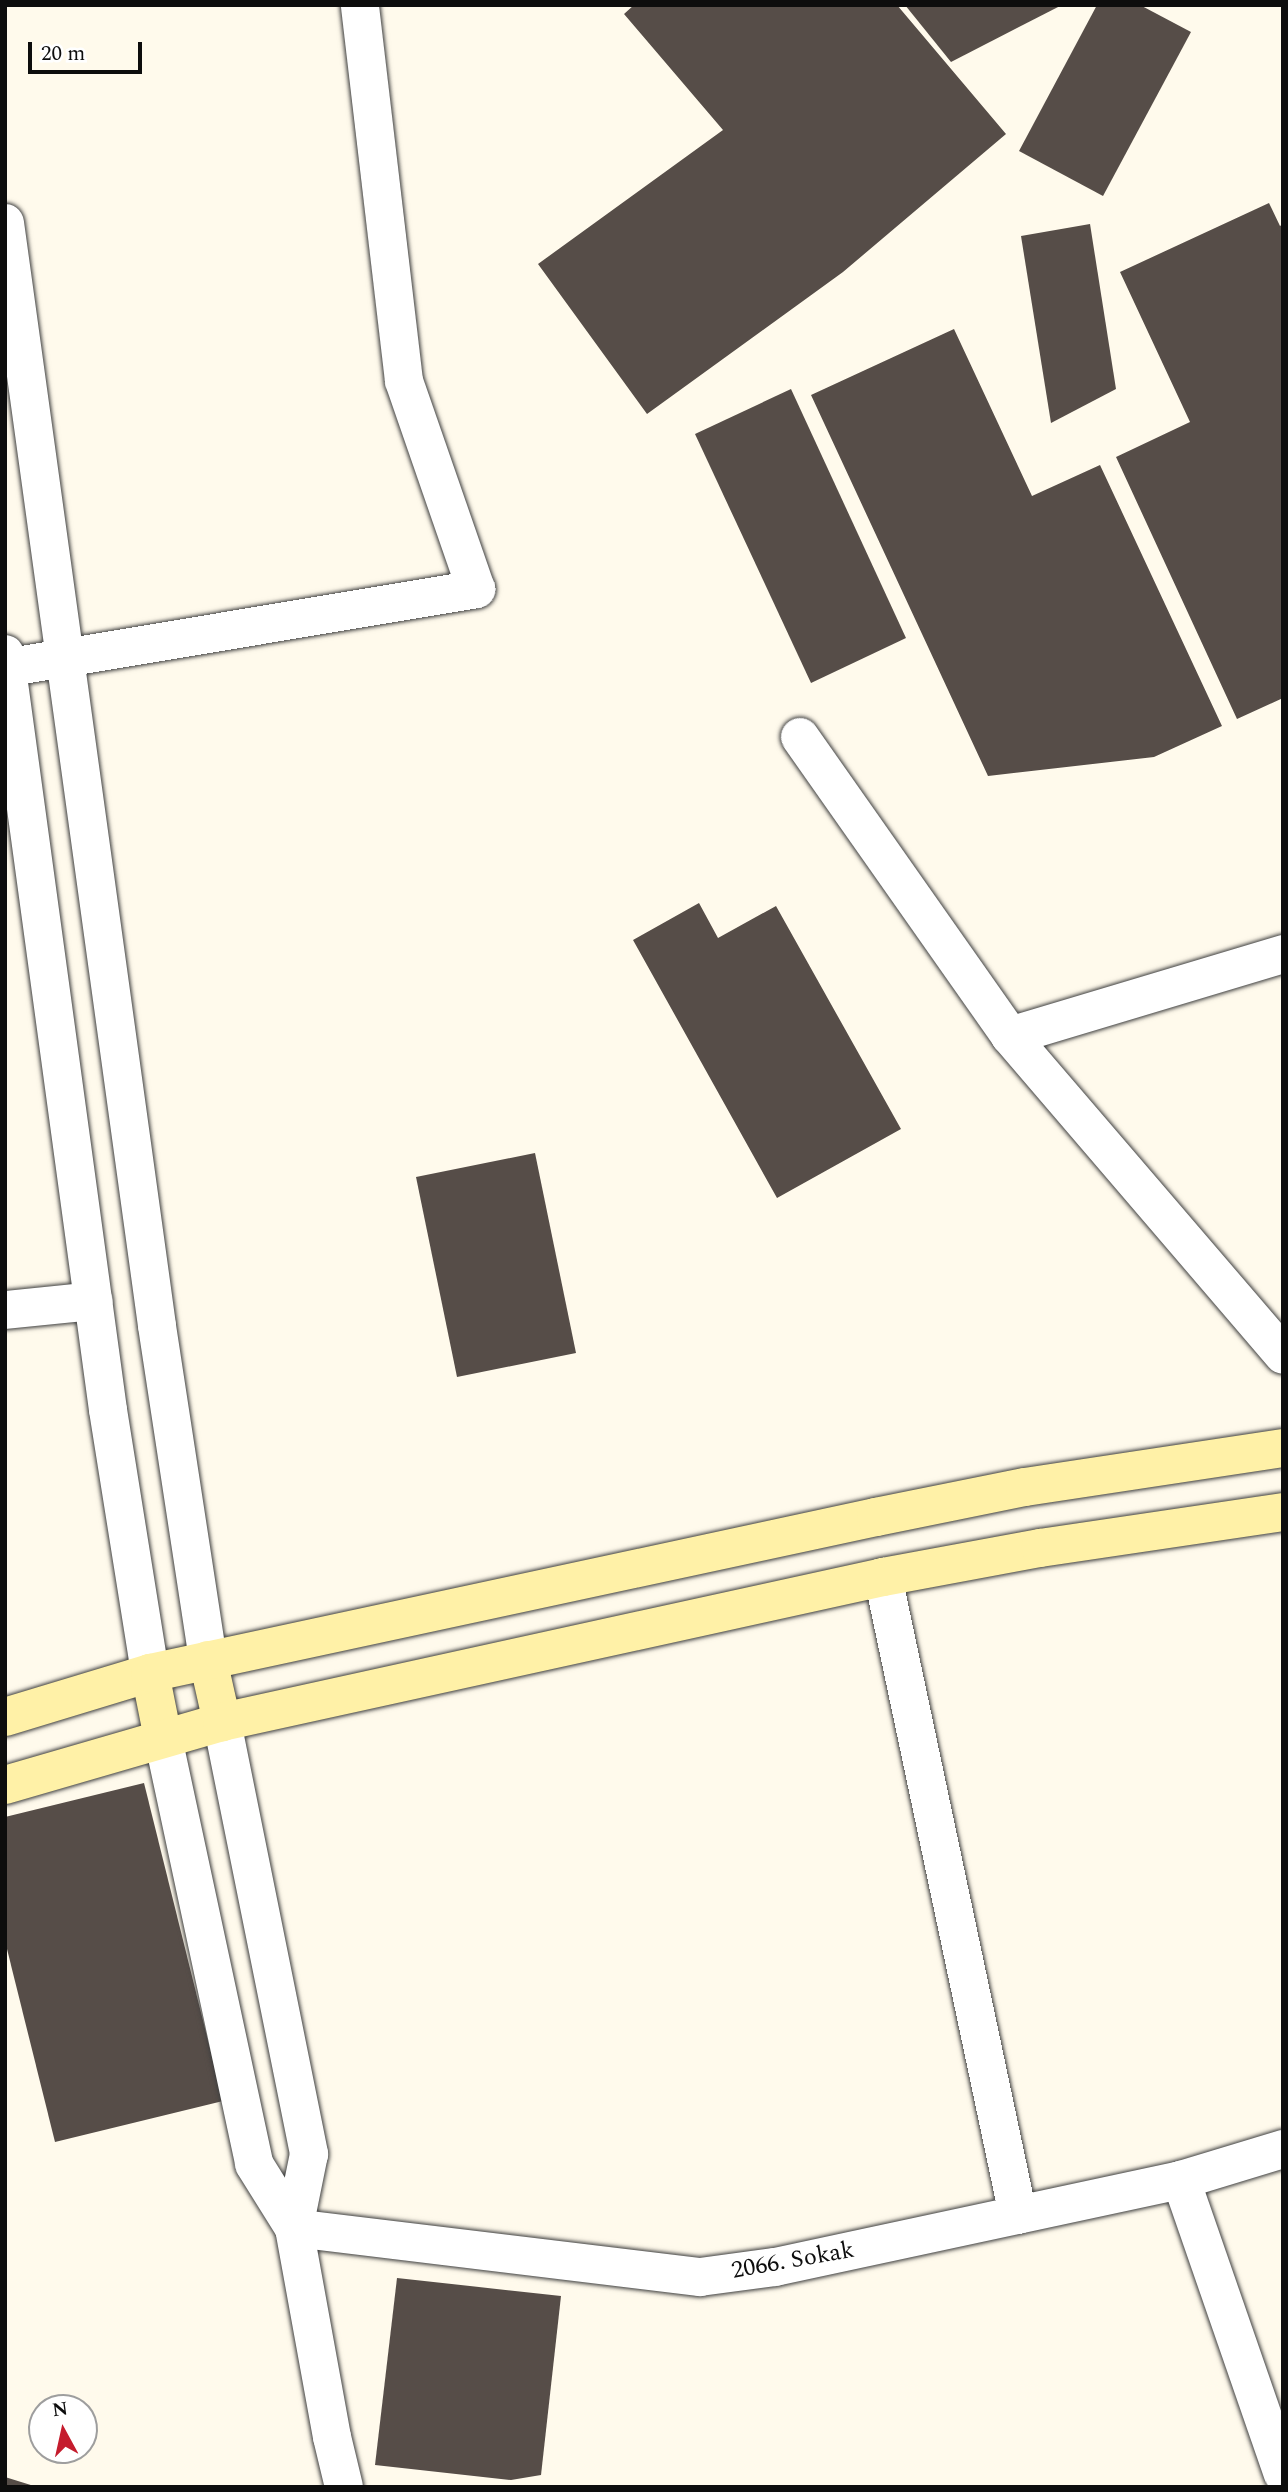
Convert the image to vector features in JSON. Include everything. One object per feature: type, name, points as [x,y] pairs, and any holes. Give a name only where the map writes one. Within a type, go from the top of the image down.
[{"type":"street","points":[[294,2228],[254,2164],[150,1673],[94,1301],[6,663],[65,660],[476,589],[404,381],[360,5]]},
{"type":"street","points":[[5,223],[158,1326],[208,1660],[309,2154],[294,2228],[331,2437],[344,2487]]},
{"type":"street","points":[[800,737],[1010,1036],[1283,1355]]},
{"type":"street","points":[[1010,1036],[1283,954]]},
{"type":"street","points":[[5,1310],[94,1301]]},
{"type":"street","points":[[5,1717],[150,1673],[1025,1487],[1283,1448]]},
{"type":"street","points":[[5,1785],[222,1722],[883,1577],[1040,1548],[1283,1512]]},
{"type":"street","points":[[883,1577],[1018,2215]]},
{"type":"street","name":"2066. Sokak","points":[[294,2228],[700,2277],[775,2267],[1181,2180],[1283,2149]]},
{"type":"street","points":[[1181,2180],[1283,2474]]},
{"type":"building","points":[[634,5],[897,5],[1006,134],[843,272],[647,414],[538,264],[723,130],[624,14]]},
{"type":"building","points":[[905,5],[1062,5],[951,62]]},
{"type":"building","points":[[1097,5],[1140,5],[1191,32],[1103,196],[1019,151]]},
{"type":"building","points":[[1269,203],[1280,226],[1283,224],[1283,698],[1237,719],[1116,457],[1190,422],[1120,272]]},
{"type":"building","points":[[1090,224],[1116,389],[1051,423],[1021,236]]},
{"type":"building","points":[[954,329],[1032,496],[1100,465],[1222,726],[1154,757],[988,776],[811,395]]},
{"type":"building","points":[[791,389],[906,638],[811,683],[695,434]]},
{"type":"building","points":[[699,903],[718,938],[776,906],[901,1129],[777,1198],[633,940]]},
{"type":"building","points":[[535,1153],[576,1353],[457,1377],[416,1177]]},
{"type":"building","points":[[144,1783],[223,2101],[55,2142],[5,1941],[5,1817]]},
{"type":"building","points":[[397,2278],[561,2296],[541,2475],[511,2480],[375,2465]]},
{"type":"building","points":[[5,2477],[34,2486],[34,2487],[5,2487]]}]
